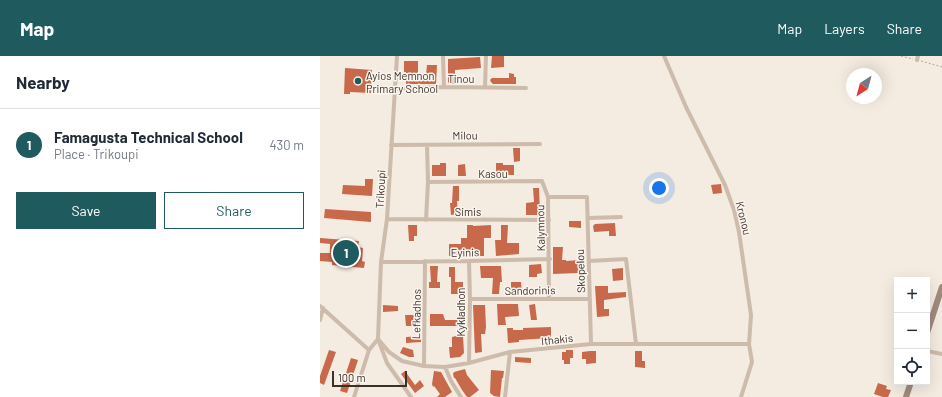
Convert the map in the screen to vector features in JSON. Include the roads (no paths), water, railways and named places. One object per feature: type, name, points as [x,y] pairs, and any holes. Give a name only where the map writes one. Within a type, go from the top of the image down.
[{"type":"main road","points":[[930,324],[942,287]]},
{"type":"main road","points":[[906,397],[910,385]]},
{"type":"street","name":"Trikoupi","points":[[378,339],[381,262],[387,219],[397,56]]},
{"type":"street","points":[[444,56],[444,87]]},
{"type":"street","points":[[486,56],[486,87]]},
{"type":"street","name":"Kronou","points":[[664,56],[686,107],[725,185],[734,210],[739,232],[752,314],[749,344],[752,362],[741,397]]},
{"type":"street","name":"Tinou","points":[[396,89],[444,87],[526,88]]},
{"type":"street","name":"Milou","points":[[391,145],[540,144]]},
{"type":"street","points":[[426,220],[428,182],[427,145]]},
{"type":"street","name":"Kasou","points":[[428,182],[542,181],[548,197]]},
{"type":"street","name":"Kalymnou","points":[[549,298],[550,259],[548,197],[587,196]]},
{"type":"street","name":"Skopelou","points":[[587,196],[591,344]]},
{"type":"street","points":[[588,218],[621,217]]},
{"type":"street","name":"Simis","points":[[387,219],[549,220]]},
{"type":"street","name":"Eyinis","points":[[381,262],[550,259]]},
{"type":"street","points":[[588,261],[626,259],[636,344]]},
{"type":"street","name":"Kykladhon","points":[[468,363],[470,299],[469,261]]},
{"type":"street","name":"Lefkadhos","points":[[424,366],[425,262]]},
{"type":"street","name":"Sandorinis","points":[[470,299],[590,299]]},
{"type":"street","points":[[320,320],[321,307]]},
{"type":"street","points":[[321,307],[369,350]]},
{"type":"street","points":[[354,397],[369,350],[378,339]]},
{"type":"street","points":[[378,339],[387,363],[411,397]]},
{"type":"street","name":"Ithakis","points":[[378,339],[389,352],[402,361],[424,366],[445,366],[468,363],[510,352],[591,344],[749,344]]},
{"type":"street","points":[[505,397],[510,352]]},
{"type":"street","points":[[930,352],[942,354]]},
{"type":"street","points":[[445,366],[451,381],[461,397]]},
{"type":"place","name":"Ayios Memnon Primary School","points":[[358,81]]},
{"type":"place","name":"Famagusta Technical School","points":[[346,253]]}]
